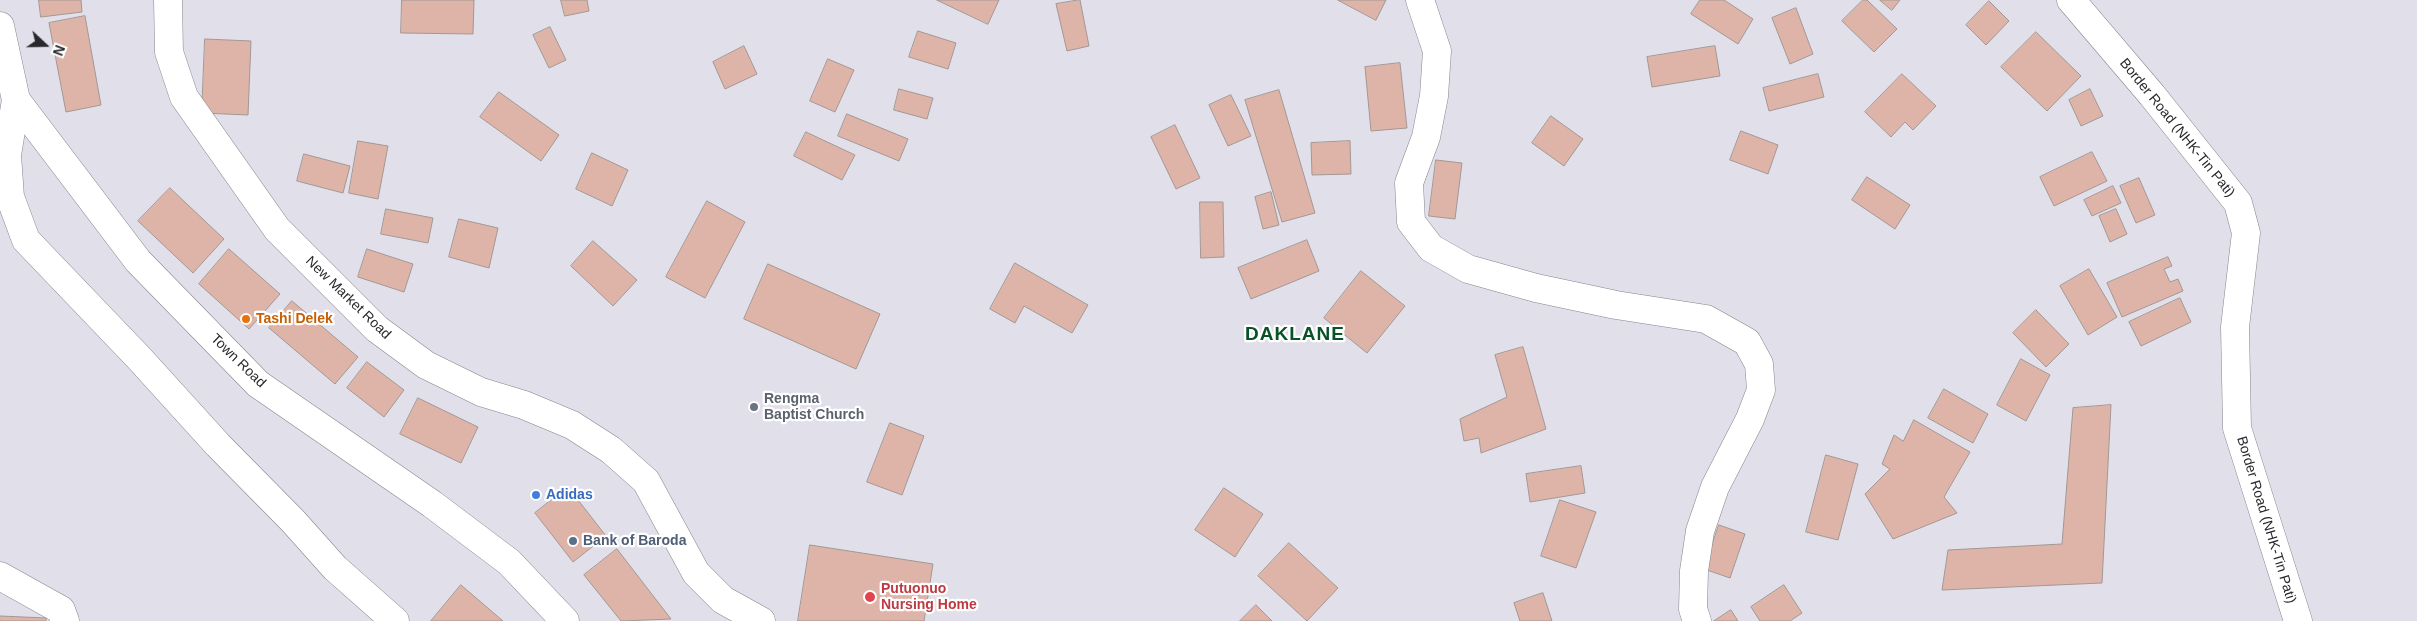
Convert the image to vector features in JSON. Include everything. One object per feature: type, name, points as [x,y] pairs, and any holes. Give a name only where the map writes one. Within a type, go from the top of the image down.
[{"type":"main road","name":"New Market Road","points":[[168,0],[169,52],[184,97],[277,229],[378,329],[426,365],[481,392],[524,405],[572,425],[611,450],[646,481],[696,573],[723,600],[762,621]]},
{"type":"main road","points":[[1420,0],[1438,51],[1434,96],[1426,137],[1408,183],[1411,222],[1431,248],[1468,269],[1536,288],[1616,305],[1706,320],[1747,342],[1759,364],[1761,390],[1750,419],[1716,487],[1700,531],[1694,571],[1693,609],[1697,621]]},
{"type":"main road","name":"Border Road (NHK-Tin Pati)","points":[[2071,0],[2152,95],[2238,202],[2246,233],[2235,327],[2237,428],[2298,621]]},
{"type":"main road","name":"Town Road","points":[[0,26],[16,100],[138,261],[258,384],[432,504],[509,562],[565,621]]},
{"type":"main road","points":[[16,100],[7,155],[10,196],[26,240],[140,358],[218,445],[293,521],[335,568],[394,621]]},
{"type":"main road","points":[[0,576],[60,610],[65,621]]},
{"type":"building","points":[[39,0],[81,0],[82,12],[41,17]]},
{"type":"building","points":[[402,0],[474,0],[473,34],[401,33]]},
{"type":"building","points":[[561,0],[587,0],[589,11],[565,16]]},
{"type":"building","points":[[937,0],[999,0],[988,24]]},
{"type":"building","points":[[1080,0],[1089,46],[1067,51],[1056,4]]},
{"type":"building","points":[[1338,0],[1386,0],[1376,20]]},
{"type":"building","points":[[1700,0],[1724,0],[1753,19],[1738,44],[1691,14]]},
{"type":"building","points":[[1863,0],[1867,0],[1897,29],[1874,52],[1842,21]]},
{"type":"building","points":[[1880,0],[1900,0],[1892,10]]},
{"type":"building","points":[[1989,1],[2009,21],[1986,45],[1966,25]]},
{"type":"building","points":[[1796,8],[1813,54],[1790,64],[1772,18]]},
{"type":"building","points":[[85,16],[101,105],[66,112],[49,23]]},
{"type":"building","points":[[550,27],[566,60],[549,68],[533,35]]},
{"type":"building","points":[[918,31],[956,43],[948,69],[909,57]]},
{"type":"building","points":[[2036,32],[2081,76],[2047,111],[2001,67]]},
{"type":"building","points":[[205,39],[251,41],[248,115],[202,113]]},
{"type":"building","points":[[744,46],[757,74],[725,89],[713,62]]},
{"type":"building","points":[[1715,46],[1720,76],[1652,87],[1647,57]]},
{"type":"building","points":[[828,59],[854,70],[835,112],[810,101]]},
{"type":"building","points":[[1400,63],[1407,128],[1371,131],[1365,67]]},
{"type":"building","points":[[1818,74],[1824,97],[1769,111],[1763,88]]},
{"type":"building","points":[[1902,74],[1936,106],[1913,130],[1905,122],[1891,137],[1865,112]]},
{"type":"building","points":[[899,89],[933,98],[927,119],[894,110]]},
{"type":"building","points":[[2090,89],[2103,116],[2081,126],[2069,100]]},
{"type":"building","points":[[1279,90],[1315,213],[1282,222],[1245,100]]},
{"type":"building","points":[[499,92],[559,135],[541,161],[480,117]]},
{"type":"building","points":[[1231,95],[1251,136],[1228,146],[1209,105]]},
{"type":"building","points":[[847,114],[908,139],[899,161],[838,136]]},
{"type":"building","points":[[1551,116],[1583,139],[1564,166],[1532,143]]},
{"type":"building","points":[[1175,125],[1200,178],[1176,189],[1151,137]]},
{"type":"building","points":[[1741,131],[1778,145],[1768,174],[1730,160]]},
{"type":"building","points":[[806,132],[855,155],[842,180],[794,156]]},
{"type":"building","points":[[358,141],[388,146],[378,199],[349,193]]},
{"type":"building","points":[[1350,141],[1351,174],[1312,175],[1311,143]]},
{"type":"building","points":[[2092,152],[2107,181],[2054,206],[2040,177]]},
{"type":"building","points":[[592,153],[628,170],[612,206],[576,189]]},
{"type":"building","points":[[304,154],[350,166],[343,193],[297,181]]},
{"type":"building","points":[[1436,160],[1462,163],[1455,219],[1429,216]]},
{"type":"building","points":[[1867,177],[1910,205],[1895,229],[1852,200]]},
{"type":"building","points":[[2139,178],[2155,215],[2136,223],[2120,186]]},
{"type":"building","points":[[2113,186],[2121,203],[2092,216],[2084,200]]},
{"type":"building","points":[[170,188],[224,239],[193,273],[138,221]]},
{"type":"building","points":[[1271,192],[1279,225],[1263,229],[1255,197]]},
{"type":"building","points":[[707,201],[745,222],[705,298],[666,277]]},
{"type":"building","points":[[1200,202],[1223,202],[1224,257],[1201,258]]},
{"type":"building","points":[[386,209],[433,218],[428,243],[381,234]]},
{"type":"building","points":[[2116,209],[2127,234],[2110,242],[2099,216]]},
{"type":"building","points":[[459,219],[498,228],[489,268],[449,257]]},
{"type":"building","points":[[1307,240],[1319,271],[1251,299],[1238,268]]},
{"type":"building","points":[[593,241],[637,280],[613,306],[571,266]]},
{"type":"building","points":[[229,249],[280,294],[249,329],[199,284]]},
{"type":"building","points":[[367,249],[413,264],[404,292],[358,277]]},
{"type":"building","points":[[2168,257],[2172,266],[2164,269],[2170,282],[2178,279],[2183,291],[2122,317],[2107,283]]},
{"type":"building","points":[[1015,263],[1088,305],[1072,333],[1024,306],[1015,323],[990,309]]},
{"type":"building","points":[[768,264],[880,314],[856,369],[744,319]]},
{"type":"building","points":[[2089,269],[2117,317],[2088,335],[2060,286]]},
{"type":"building","points":[[1361,271],[1405,306],[1367,353],[1324,318]]},
{"type":"building","points":[[2180,298],[2191,322],[2141,346],[2129,322]]},
{"type":"building","points":[[292,301],[358,357],[335,384],[269,328]]},
{"type":"building","points":[[2036,310],[2069,344],[2046,367],[2013,333]]},
{"type":"building","points":[[1523,347],[1546,429],[1481,453],[1479,438],[1464,441],[1460,419],[1507,397],[1495,355]]},
{"type":"building","points":[[2021,359],[2050,375],[2026,421],[1997,405]]},
{"type":"building","points":[[367,362],[404,390],[384,417],[347,388]]},
{"type":"building","points":[[1944,389],[1988,414],[1973,443],[1928,418]]},
{"type":"building","points":[[418,398],[478,427],[461,463],[400,434]]},
{"type":"building","points":[[2111,405],[2102,583],[1942,590],[1948,550],[2062,544],[2073,408]]},
{"type":"building","points":[[1914,420],[1970,452],[1944,497],[1957,513],[1893,539],[1865,494],[1890,469],[1882,464],[1894,435],[1903,441]]},
{"type":"building","points":[[890,423],[924,436],[902,495],[867,482]]},
{"type":"building","points":[[1826,455],[1858,464],[1838,540],[1806,532]]},
{"type":"building","points":[[1581,466],[1585,493],[1530,502],[1526,474]]},
{"type":"building","points":[[568,487],[606,536],[573,562],[535,513]]},
{"type":"building","points":[[1224,488],[1263,514],[1235,557],[1195,530]]},
{"type":"building","points":[[1560,500],[1596,512],[1576,568],[1541,556]]},
{"type":"building","points":[[1719,525],[1745,534],[1730,578],[1704,569]]},
{"type":"building","points":[[1289,543],[1338,588],[1307,621],[1258,576]]},
{"type":"building","points":[[810,545],[933,564],[924,621],[798,621]]},
{"type":"building","points":[[617,549],[671,619],[621,621],[584,575]]},
{"type":"building","points":[[461,585],[503,621],[431,621]]},
{"type":"building","points":[[1784,585],[1802,613],[1790,621],[1760,621],[1751,607]]},
{"type":"building","points":[[1543,593],[1552,621],[1520,621],[1514,603]]},
{"type":"building","points":[[1256,605],[1272,621],[1240,621]]},
{"type":"building","points":[[1731,610],[1738,621],[1714,621]]},
{"type":"building","points":[[0,616],[46,618],[46,621],[0,621]]},
{"type":"place","name":"Tashi Delek","points":[[246,319]]},
{"type":"place","name":"Rengma Baptist Church","points":[[754,407]]},
{"type":"place","name":"Adidas","points":[[536,495]]},
{"type":"place","name":"Bank of Baroda","points":[[573,541]]},
{"type":"place","name":"Putuonuo Nursing Home","points":[[870,597]]},
{"type":"district","name":"DAKLANE","points":[[1295,335]]}]
